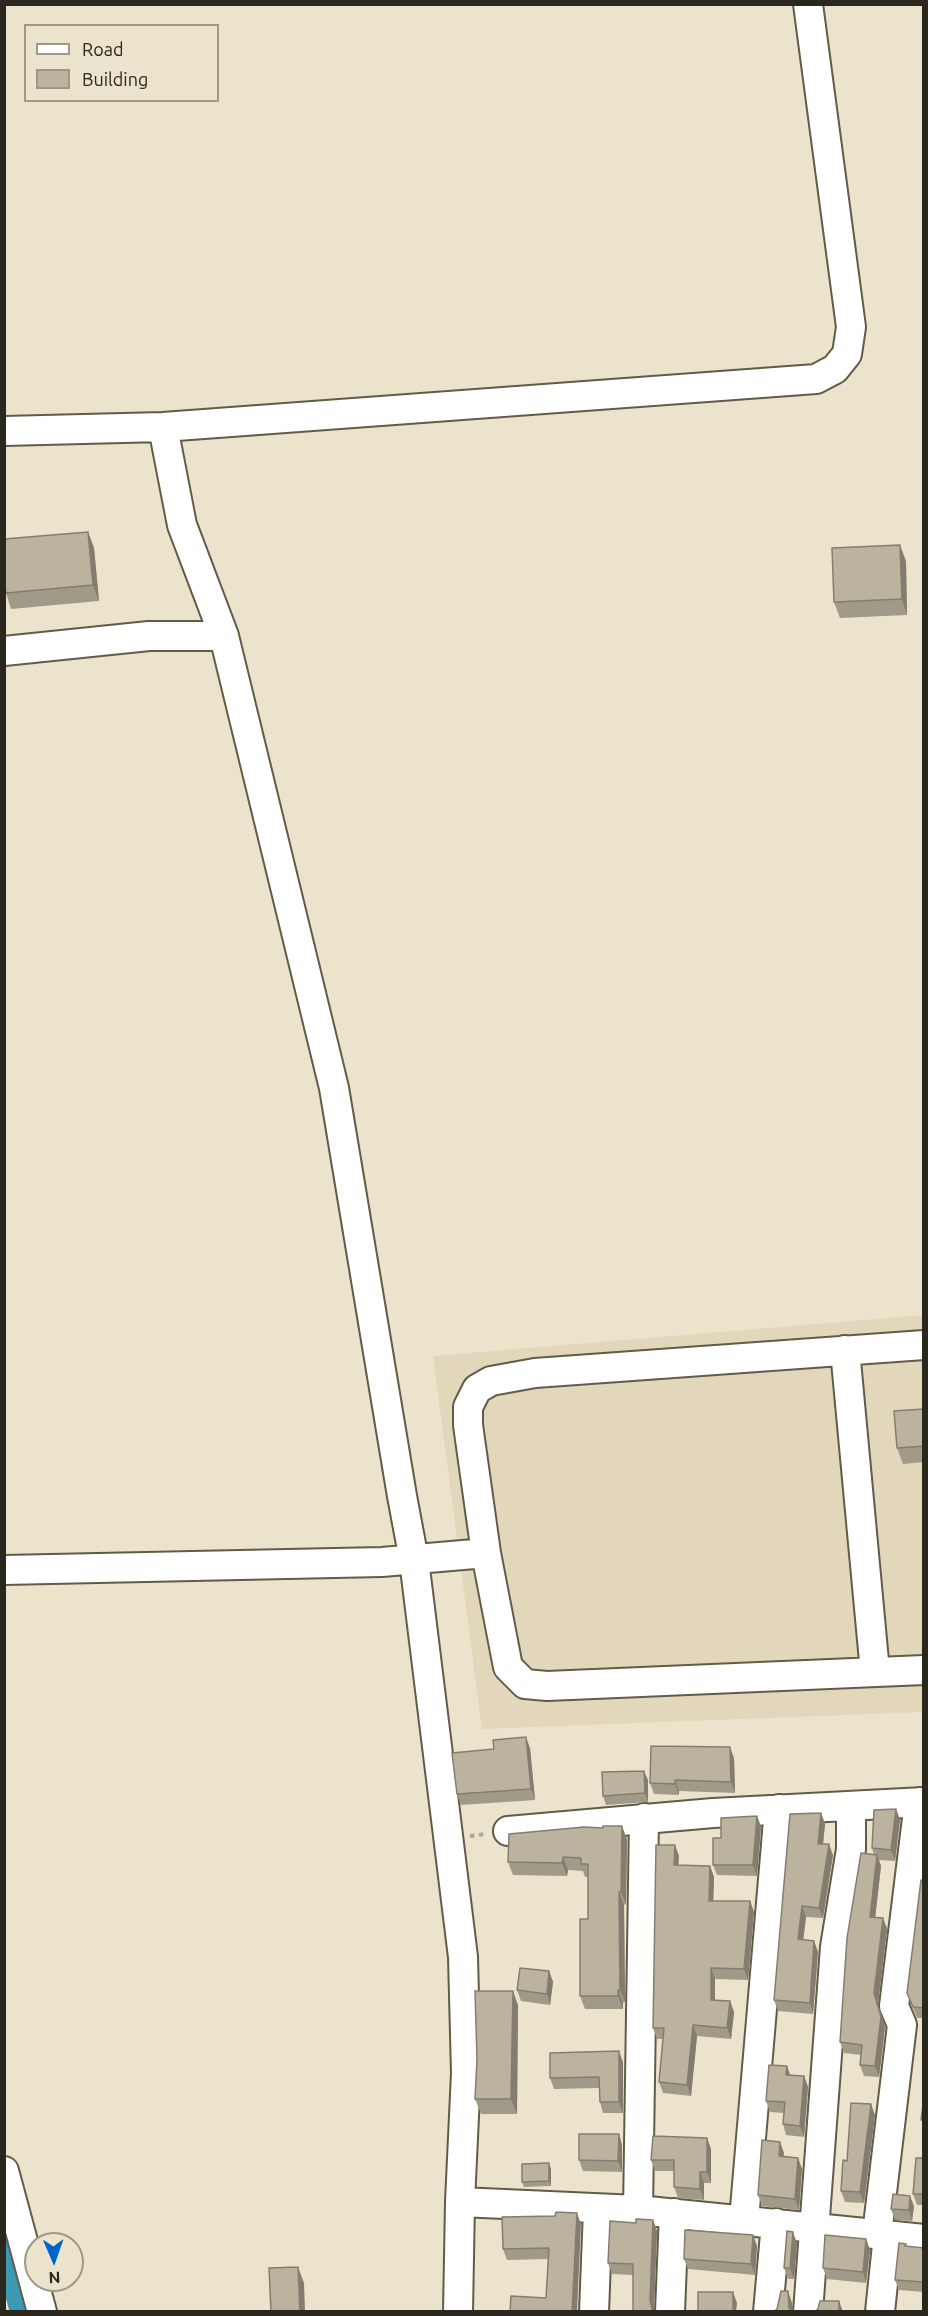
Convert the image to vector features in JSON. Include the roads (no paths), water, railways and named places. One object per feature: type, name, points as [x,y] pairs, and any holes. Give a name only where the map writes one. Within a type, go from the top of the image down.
[{"type":"street","points":[[4,431],[163,428],[816,379],[835,369],[847,354],[851,327],[808,4]]},
{"type":"street","points":[[163,428],[182,525],[224,636],[334,1088],[414,1560],[463,1957],[466,2073],[458,2312]]},
{"type":"street","points":[[4,651],[149,636],[224,636]]},
{"type":"street","points":[[924,1345],[535,1373],[491,1381],[477,1389],[468,1407],[468,1425],[486,1553],[508,1667],[525,1684],[547,1686],[924,1670]]},
{"type":"street","points":[[844,1350],[875,1672]]},
{"type":"street","points":[[4,1570],[382,1562],[486,1553]]},
{"type":"street","points":[[508,1831],[644,1818],[922,1802],[894,2006],[902,2025],[883,2234],[880,2312]]},
{"type":"street","points":[[808,2312],[835,1947],[851,1849],[851,1806]]},
{"type":"street","points":[[744,2220],[779,1809]]},
{"type":"street","points":[[638,2210],[644,1818]]},
{"type":"street","points":[[4,2171],[42,2312]]},
{"type":"street","points":[[460,2202],[638,2210],[924,2239]]},
{"type":"street","points":[[594,2312],[598,2210]]},
{"type":"street","points":[[670,2312],[674,2213]]},
{"type":"street","points":[[768,2312],[776,2223]]},
{"type":"waterway","points":[[4,2248],[21,2312]]}]
